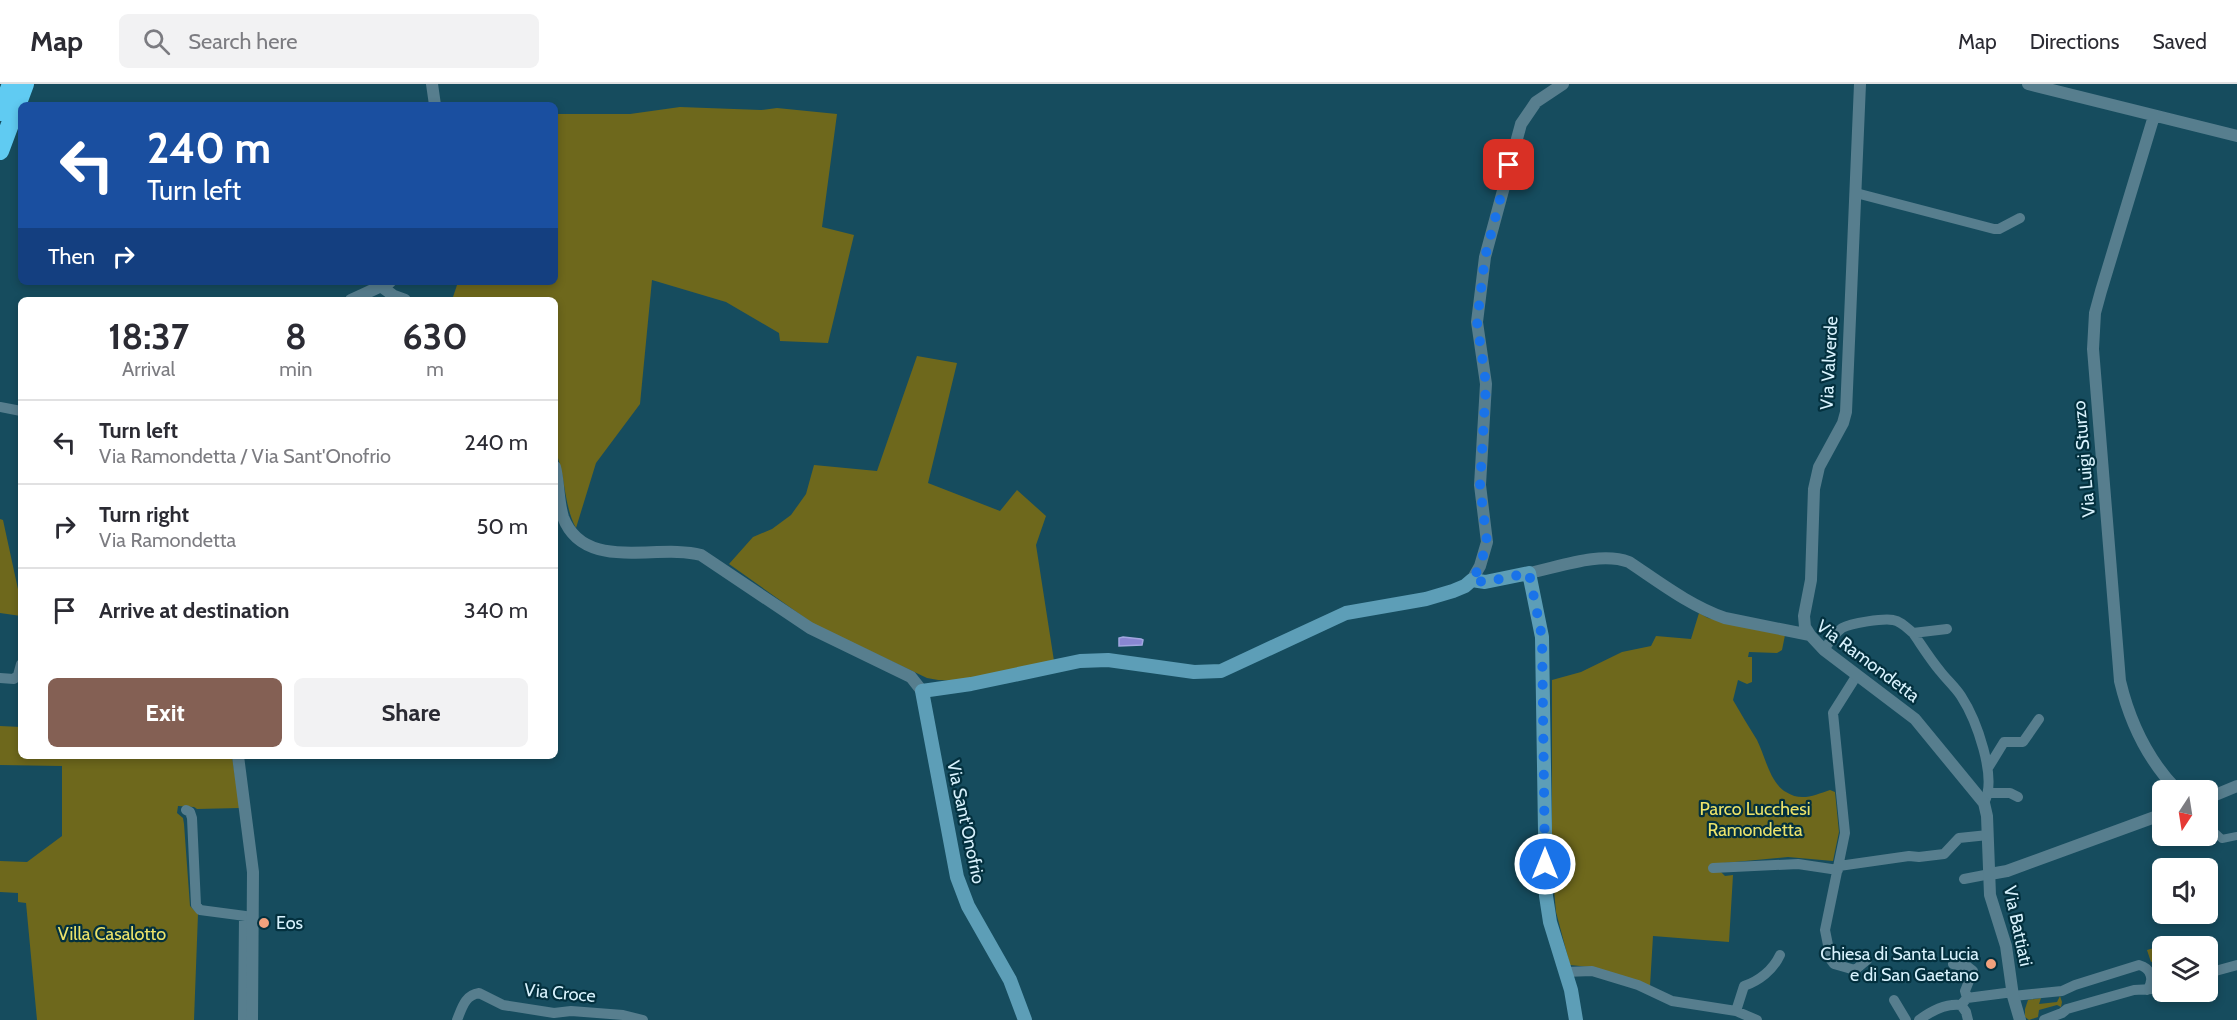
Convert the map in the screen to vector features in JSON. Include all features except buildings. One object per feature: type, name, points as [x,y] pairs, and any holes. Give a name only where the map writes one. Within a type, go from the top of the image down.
[{"type":"highway","points":[[0,112],[11,84]]},
{"type":"highway","points":[[18,102],[25,84]]},
{"type":"highway","points":[[0,151],[18,103]]},
{"type":"main road","points":[[922,691],[971,684],[1080,661],[1124,662],[1194,672],[1221,670],[1339,616],[1361,609],[1426,599],[1452,591],[1472,580],[1485,582],[1529,573],[1543,648],[1546,896],[1550,922],[1576,1020]]},
{"type":"main road","name":"Via Sant'Onofrio","points":[[922,691],[957,877],[968,906],[1010,980],[1025,1020]]},
{"type":"street","points":[[432,84],[435,102]]},
{"type":"street","points":[[1472,580],[1480,566],[1487,542],[1480,486],[1486,384],[1477,322],[1485,257],[1521,124],[1536,102],[1563,84]]},
{"type":"street","name":"Via Valverde","points":[[1809,635],[1805,627],[1804,616],[1811,580],[1814,489],[1819,467],[1844,423],[1846,412],[1860,84]]},
{"type":"street","points":[[2028,84],[2237,136]]},
{"type":"street","name":"Via Luigi Sturzo","points":[[2154,116],[2095,313],[2093,349],[2120,681],[2131,720],[2147,753],[2168,780]]},
{"type":"street","points":[[1856,193],[1994,229],[1999,229],[2020,218]]},
{"type":"street","points":[[358,297],[386,285],[397,297]]},
{"type":"street","points":[[0,407],[18,410]]},
{"type":"street","points":[[558,486],[563,517],[571,532],[584,544],[597,550],[612,552],[686,551],[701,555],[810,628],[911,677],[922,691]]},
{"type":"street","name":"Via Ramondetta","points":[[1529,573],[1600,558],[1619,558],[1712,614],[1809,635],[1824,650],[1916,719],[1987,798]]},
{"type":"street","points":[[1824,650],[1844,627],[1854,624],[1895,620],[1913,633],[1962,698],[1982,741],[1988,768],[1987,798],[2010,793],[2018,797]]},
{"type":"street","points":[[1913,633],[1947,629]]},
{"type":"street","points":[[0,678],[14,679],[18,675]]},
{"type":"street","points":[[1857,675],[1833,713],[1845,833],[1826,930],[1831,960],[1834,964],[1855,970],[1867,960]]},
{"type":"street","points":[[1988,768],[2004,742],[2023,742],[2040,719]]},
{"type":"street","points":[[238,759],[253,872],[243,1020]]},
{"type":"street","points":[[2218,794],[2237,786]]},
{"type":"street","name":"Via Battiati","points":[[1987,798],[1990,895],[2006,946],[2013,994],[2020,1020]]},
{"type":"street","points":[[186,810],[190,812],[192,818],[196,905],[200,910],[249,916]]},
{"type":"street","points":[[1964,879],[2007,872],[2152,818]]},
{"type":"street","points":[[1713,868],[1798,864],[1838,868],[1909,856],[1944,854],[1959,838],[1988,835]]},
{"type":"street","points":[[2218,835],[2222,839],[2237,836]]},
{"type":"street","points":[[249,916],[252,1020]]},
{"type":"street","points":[[1736,1011],[1744,986],[1752,983],[1775,965],[1780,955]]},
{"type":"street","points":[[1953,964],[1968,967],[1973,971],[1965,991],[1964,1002],[1968,1020]]},
{"type":"street","points":[[1919,1020],[1929,1012],[1964,1002],[2013,994],[2062,991],[2139,965],[2146,968],[2152,978],[2147,990]]},
{"type":"street","points":[[2218,970],[2237,965]]},
{"type":"street","points":[[1565,972],[1592,971],[1638,985],[1672,1001],[1736,1011],[1757,1020]]},
{"type":"street","points":[[2075,985],[2073,994],[2076,1003],[2080,1006]]},
{"type":"street","points":[[2044,1020],[2067,1009],[2134,990],[2152,988]]},
{"type":"street","points":[[2062,991],[2067,1009]]},
{"type":"street","name":"Via Croce","points":[[457,1020],[466,999],[479,993],[503,1005],[554,1013],[571,1011],[623,1015],[643,1020]]},
{"type":"street","points":[[1894,1000],[1906,1020]]},
{"type":"green space","points":[[680,107],[761,110],[777,108],[837,114],[822,227],[854,235],[828,343],[780,341],[779,333],[726,302],[652,280],[640,404],[596,463],[576,528],[569,509],[558,458],[558,297],[453,297],[457,285],[558,285],[558,114],[630,114]]},
{"type":"green space","points":[[917,356],[957,363],[928,483],[1000,511],[1017,490],[1046,516],[1036,545],[1054,661],[974,679],[927,678],[815,625],[729,564],[753,537],[772,529],[791,515],[806,494],[814,465],[877,471]]},
{"type":"green space","points":[[0,519],[3,520],[18,589],[18,616],[0,613]]},
{"type":"green space","name":"Parco Lucchesi Ramondetta","points":[[1699,613],[1708,618],[1785,635],[1782,650],[1777,653],[1749,652],[1748,657],[1752,657],[1752,682],[1747,684],[1738,680],[1733,700],[1757,740],[1772,776],[1780,788],[1797,797],[1830,790],[1835,792],[1839,832],[1833,861],[1788,857],[1713,864],[1725,876],[1733,875],[1729,942],[1653,936],[1650,986],[1589,967],[1570,965],[1556,912],[1552,867],[1564,867],[1565,855],[1552,854],[1552,680],[1581,672],[1622,652],[1651,646],[1656,636],[1691,639]]},
{"type":"green space","name":"Villa Casalotto","points":[[0,726],[18,727],[18,759],[232,759],[240,808],[197,809],[178,806],[177,813],[183,818],[184,824],[190,906],[198,914],[194,1020],[37,1020],[26,903],[18,902],[18,893],[0,892],[0,861],[27,862],[62,836],[62,766],[0,765]]},
{"type":"green space","points":[[2152,949],[2152,962],[2151,962],[2147,950]]},
{"type":"green space","points":[[2060,996],[2061,1007],[2057,1005],[2039,1010],[2038,1017],[2029,1020],[2025,1017],[2028,1000],[2041,998],[2039,1004],[2057,1002]]},
{"type":"shaded area","points":[[1119,638],[1141,639],[1143,640],[1142,645],[1119,646]]},
{"type":"place","name":"Eos","points":[[264,923]]},
{"type":"place","name":"Chiesa di Santa Lucia e di San Gaetano","points":[[1991,964]]},
{"type":"route","points":[[1509,165],[1485,257],[1477,322],[1486,384],[1480,486],[1487,542],[1480,566],[1472,580],[1485,582],[1529,573],[1542,637],[1544,669],[1545,864]]}]
